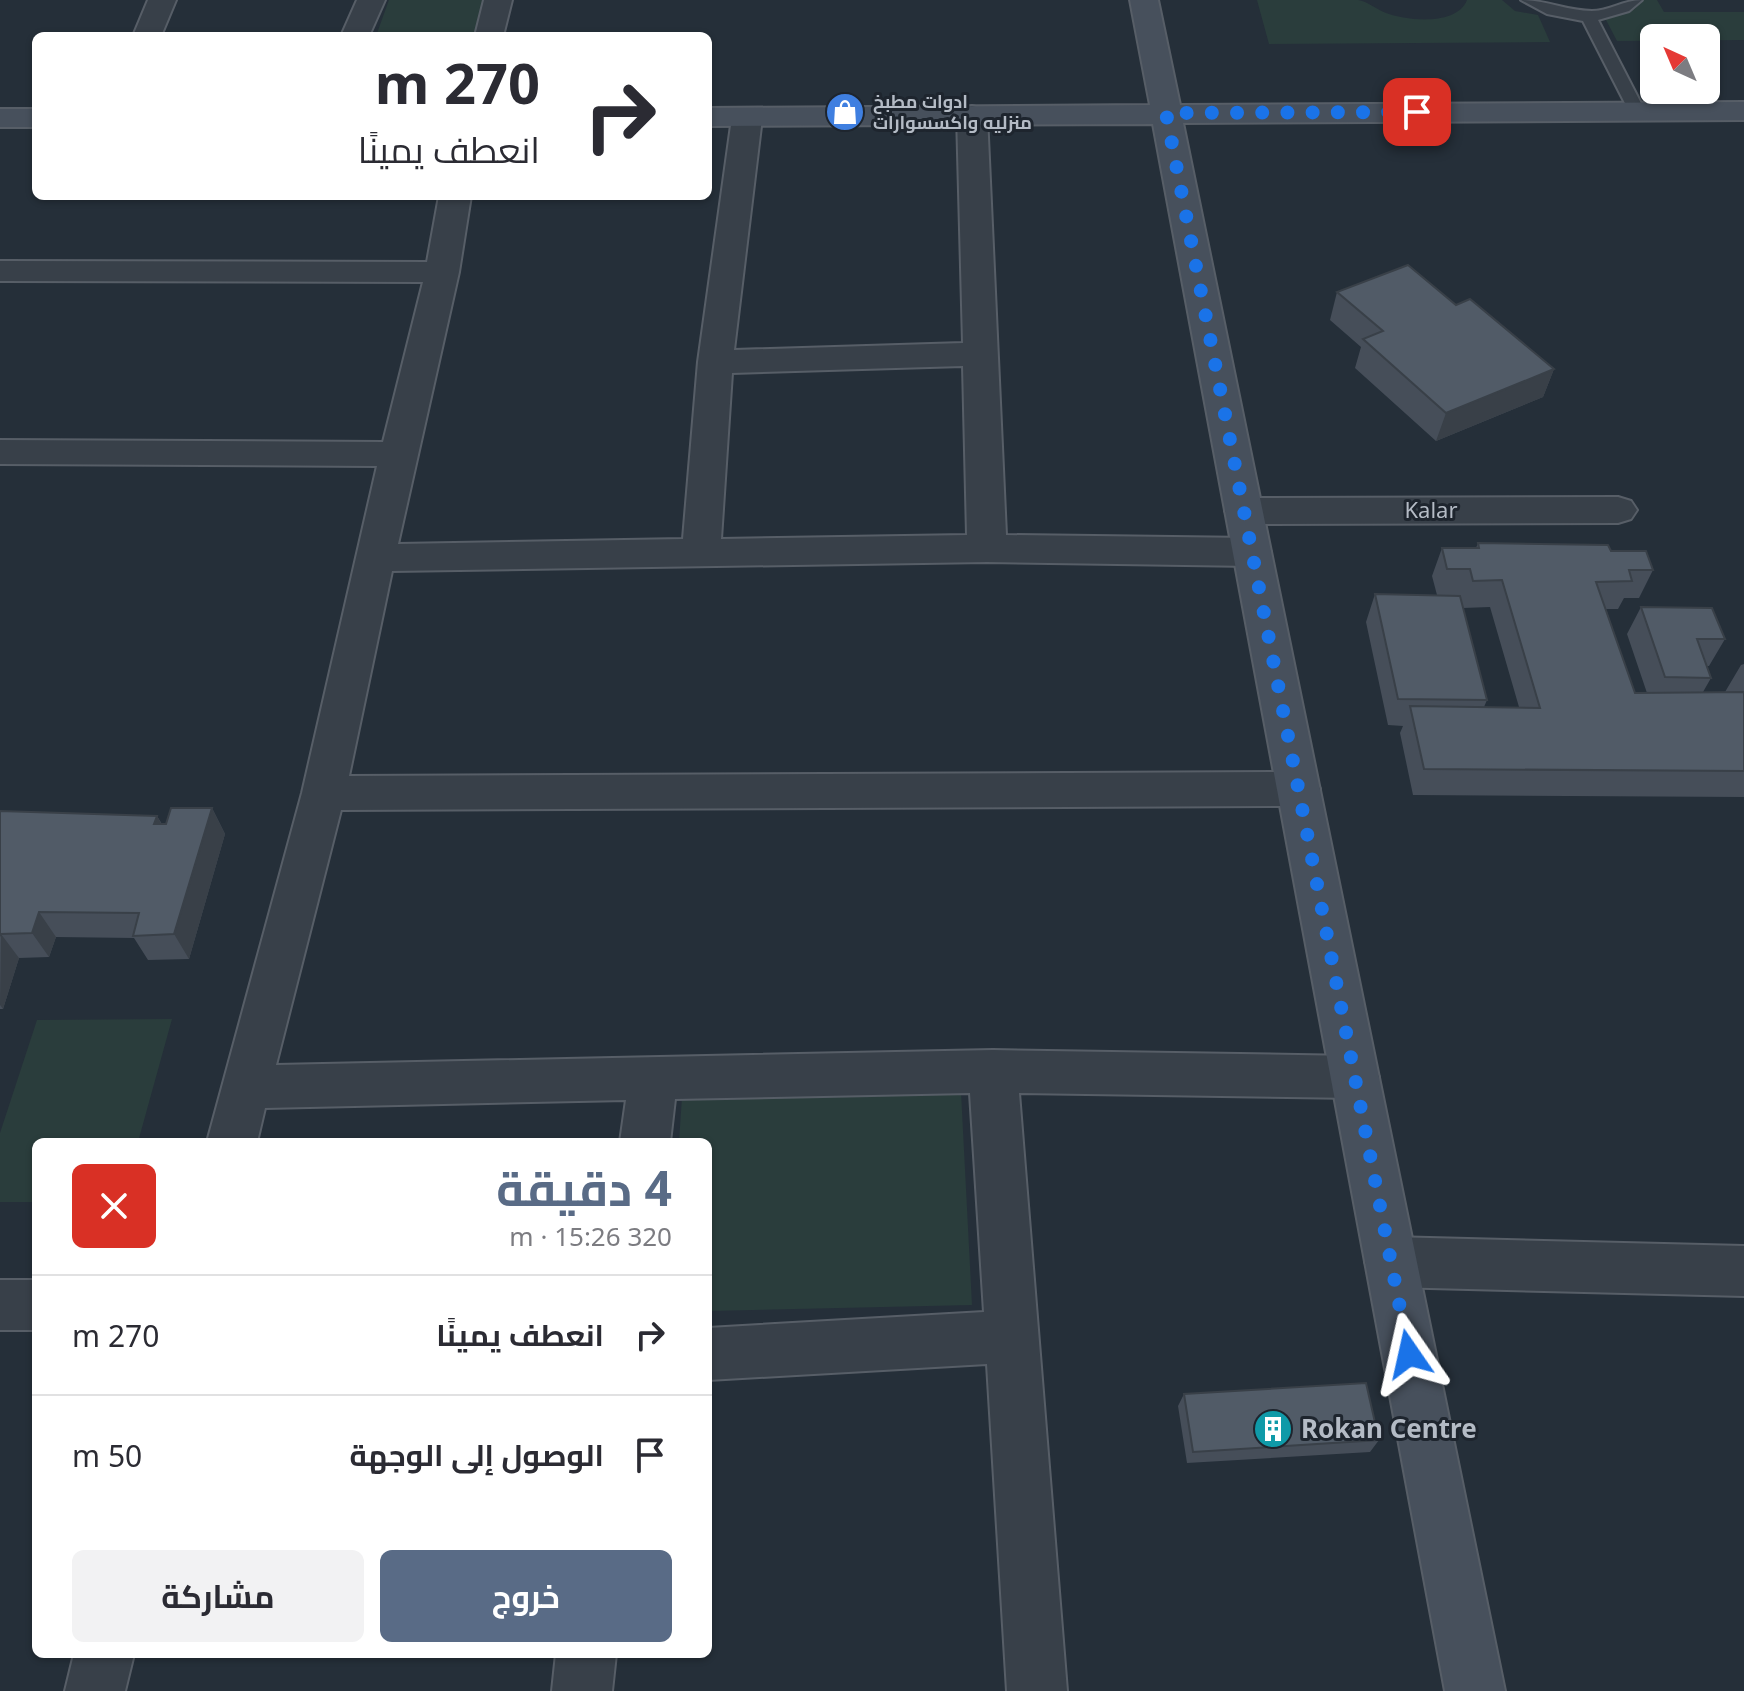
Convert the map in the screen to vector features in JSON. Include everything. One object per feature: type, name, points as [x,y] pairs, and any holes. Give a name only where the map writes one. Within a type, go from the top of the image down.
[{"type":"street","points":[[149,32],[162,0]]},
{"type":"street","points":[[357,32],[371,0]]},
{"type":"street","points":[[490,32],[498,0]]},
{"type":"street","points":[[1144,0],[1475,1691]]},
{"type":"street","points":[[712,117],[1744,111]]},
{"type":"street","points":[[972,115],[987,548]]},
{"type":"street","points":[[0,118],[32,118]]},
{"type":"street","points":[[701,553],[715,362],[747,118]]},
{"type":"street","points":[[233,1138],[324,793],[398,454],[442,272],[454,200]]},
{"type":"street","points":[[0,271],[442,272]]},
{"type":"street","points":[[715,362],[979,354]]},
{"type":"street","points":[[0,452],[398,454]]},
{"type":"street","name":"Kalar","points":[[375,558],[987,548],[1618,510]]},
{"type":"street","points":[[324,793],[1299,789]]},
{"type":"street","points":[[246,1087],[993,1071],[1355,1077]]},
{"type":"street","points":[[993,1071],[1037,1691]]},
{"type":"street","points":[[646,1138],[653,1078]]},
{"type":"street","points":[[1391,1262],[1744,1271]]},
{"type":"street","points":[[0,1305],[32,1305]]},
{"type":"street","points":[[712,1354],[1012,1336]]},
{"type":"street","points":[[95,1691],[103,1658]]},
{"type":"street","points":[[582,1691],[586,1658]]},
{"type":"lane","points":[[1529,0],[1550,10],[1588,15],[1612,12],[1634,0]]},
{"type":"lane","points":[[1588,15],[1637,111]]},
{"type":"green space","points":[[389,0],[484,0],[475,32],[377,32]]},
{"type":"green space","points":[[1257,0],[1358,0],[1386,13],[1431,19],[1453,14],[1467,0],[1502,0],[1515,11],[1538,15],[1550,42],[1269,44]]},
{"type":"green space","points":[[1641,0],[1657,0],[1664,12],[1744,12],[1744,40],[1720,40],[1720,24],[1640,24],[1640,41],[1617,41],[1605,18],[1635,9]]},
{"type":"green space","points":[[172,1019],[139,1138],[32,1138],[32,1202],[0,1202],[0,1133],[37,1020]]},
{"type":"green space","points":[[961,1092],[972,1305],[712,1311],[712,1138],[679,1138],[682,1097]]},
{"type":"building","points":[[1408,265],[1456,305],[1470,299],[1554,369],[1446,413],[1363,339],[1383,331],[1337,292]]},
{"type":"building","points":[[1478,543],[1608,545],[1611,551],[1646,551],[1653,570],[1629,570],[1632,581],[1596,582],[1635,693],[1744,692],[1744,771],[1424,769],[1410,706],[1540,708],[1502,580],[1473,581],[1470,569],[1447,569],[1442,548],[1479,548]]},
{"type":"building","points":[[1375,594],[1460,596],[1487,700],[1398,699]]},
{"type":"building","points":[[1641,607],[1712,608],[1725,639],[1697,639],[1711,678],[1665,677]]},
{"type":"building","points":[[171,808],[212,808],[174,934],[133,936],[139,913],[39,912],[32,933],[0,936],[0,811],[157,816],[154,824],[166,824]]},
{"type":"building","name":"Rokan Centre","points":[[1366,1383],[1379,1440],[1193,1452],[1184,1394]]},
{"type":"place","name":"ادوات مطبخ منزليه واكسسوارات","points":[[845,112]]},
{"type":"place","name":"Rokan Centre","points":[[1273,1429]]},
{"type":"route","points":[[1409,1354],[1166,113],[1417,112]]}]
